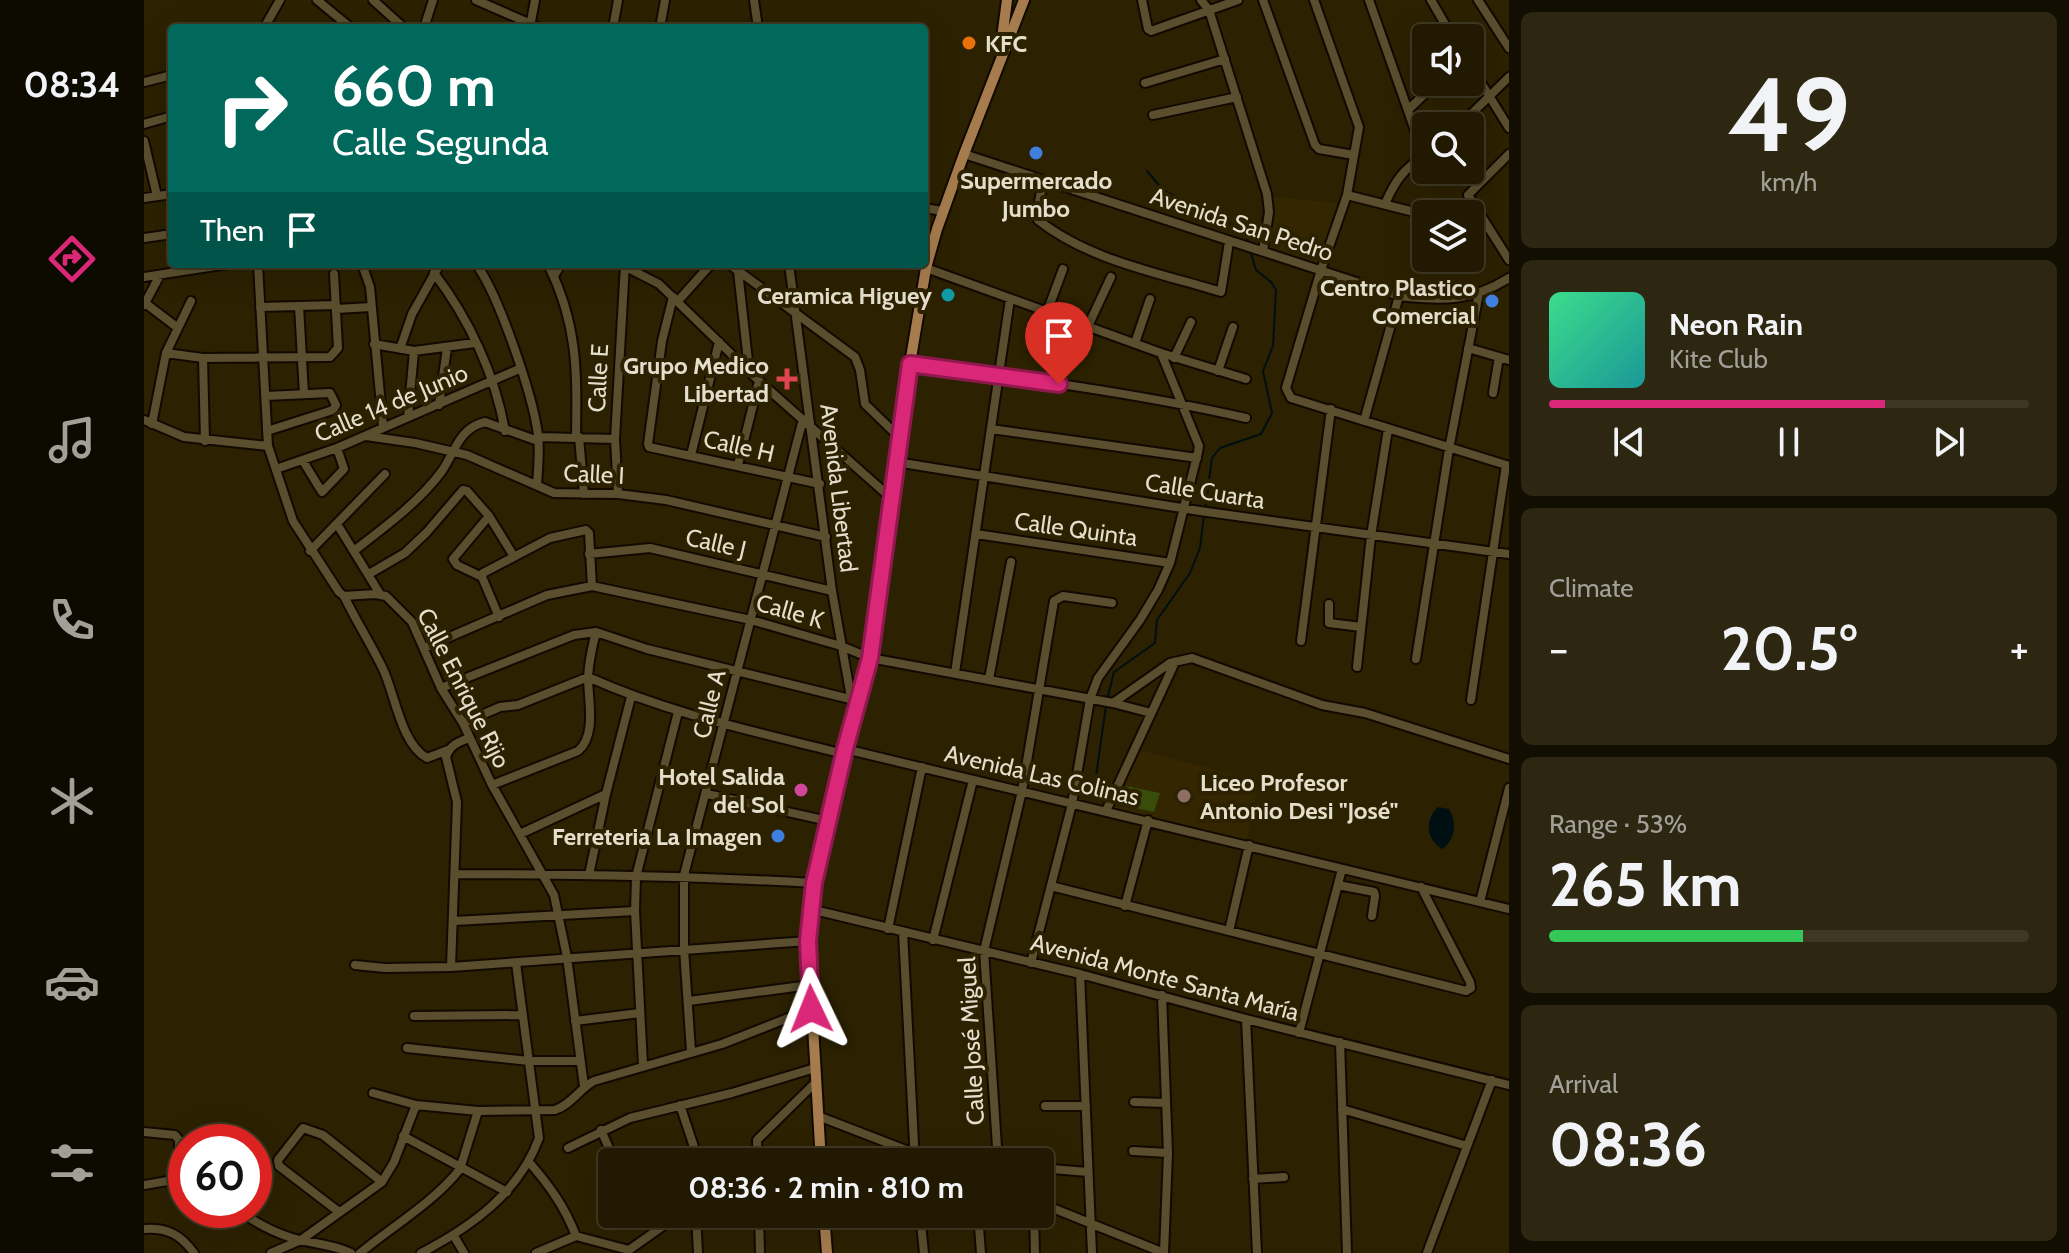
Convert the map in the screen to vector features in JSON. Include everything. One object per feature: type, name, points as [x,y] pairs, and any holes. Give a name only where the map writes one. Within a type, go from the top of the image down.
[{"type":"main road","points":[[999,63],[1007,0]]},
{"type":"main road","points":[[928,261],[943,211],[1024,0]]},
{"type":"main road","points":[[820,1148],[808,941],[810,909],[844,751],[870,658],[926,268]]},
{"type":"main road","points":[[825,1228],[827,1253]]},
{"type":"street","points":[[266,24],[280,0]]},
{"type":"street","points":[[317,0],[346,24]]},
{"type":"street","points":[[373,0],[400,24]]},
{"type":"street","points":[[425,24],[433,0]]},
{"type":"street","points":[[476,0],[526,24]]},
{"type":"street","points":[[530,24],[535,0]]},
{"type":"street","points":[[614,24],[618,0]]},
{"type":"street","points":[[661,24],[665,0]]},
{"type":"street","points":[[754,0],[757,24]]},
{"type":"street","points":[[1142,0],[1151,31],[1238,0]]},
{"type":"street","points":[[1201,0],[1209,10],[1267,194],[1269,212],[1254,249]]},
{"type":"street","points":[[1263,0],[1315,145],[1319,149],[1354,155]]},
{"type":"street","points":[[1314,0],[1359,127],[1347,195],[1321,270],[1287,393],[1291,398],[1508,465],[1471,700]]},
{"type":"street","points":[[1369,0],[1412,121]]},
{"type":"street","points":[[1431,0],[1445,24]]},
{"type":"street","points":[[1478,0],[1509,48]]},
{"type":"street","points":[[1145,83],[1225,59]]},
{"type":"street","points":[[144,82],[168,76]]},
{"type":"street","points":[[1474,112],[1509,77]]},
{"type":"street","points":[[1484,87],[1509,128]]},
{"type":"street","points":[[1408,110],[1422,96]]},
{"type":"street","points":[[1153,115],[1237,97]]},
{"type":"street","points":[[144,124],[168,117]]},
{"type":"street","points":[[144,141],[146,160],[157,196]]},
{"type":"street","name":"Avenida San Pedro","points":[[964,154],[1399,296],[1440,301],[1479,293],[1509,278]]},
{"type":"street","points":[[1469,200],[1468,195],[1508,157]]},
{"type":"street","points":[[1385,204],[1395,180],[1412,163]]},
{"type":"street","points":[[1043,181],[1038,220],[1069,241],[1093,252],[1221,292],[1229,242]]},
{"type":"street","points":[[144,198],[168,195]]},
{"type":"street","points":[[1347,195],[1412,211]]},
{"type":"street","points":[[928,209],[943,211]]},
{"type":"street","points":[[1484,228],[1509,260]]},
{"type":"street","points":[[144,238],[168,235]]},
{"type":"street","points":[[144,277],[203,268]]},
{"type":"street","points":[[258,268],[268,446],[293,521],[310,551],[344,596],[384,670],[400,720],[420,755],[427,758],[469,738]]},
{"type":"street","points":[[363,268],[370,287],[383,427]]},
{"type":"street","points":[[400,349],[412,314],[437,268]]},
{"type":"street","points":[[478,268],[496,304],[519,369],[538,439],[537,485]]},
{"type":"street","points":[[550,268],[572,328],[577,365],[577,437],[584,494]]},
{"type":"street","points":[[554,276],[559,268]]},
{"type":"street","name":"Calle E","points":[[618,494],[615,439],[623,268]]},
{"type":"street","points":[[629,268],[659,284],[759,381],[891,498]]},
{"type":"street","points":[[675,299],[707,268]]},
{"type":"street","points":[[734,268],[855,357],[865,404],[900,438]]},
{"type":"street","name":"Avenida Libertad","points":[[790,268],[832,591],[855,716]]},
{"type":"street","points":[[926,268],[1174,358],[1246,379]]},
{"type":"street","points":[[1047,312],[1063,269]]},
{"type":"street","points":[[738,271],[749,371]]},
{"type":"street","points":[[434,273],[461,312],[493,382],[505,431]]},
{"type":"street","points":[[166,353],[203,358],[264,359],[335,354],[338,348],[334,274]]},
{"type":"street","points":[[160,275],[145,304],[178,328]]},
{"type":"street","points":[[1088,326],[1111,277]]},
{"type":"street","points":[[1416,659],[1449,449],[1479,293]]},
{"type":"street","points":[[1364,421],[1399,296]]},
{"type":"street","name":"Calle H","points":[[675,299],[662,341],[649,447],[820,484]]},
{"type":"street","points":[[955,673],[1010,299]]},
{"type":"street","points":[[1135,343],[1150,299]]},
{"type":"street","points":[[191,301],[166,353],[148,422],[184,437],[268,446]]},
{"type":"street","points":[[299,306],[304,394]]},
{"type":"street","points":[[260,307],[371,307]]},
{"type":"street","points":[[1174,358],[1191,322]]},
{"type":"street","points":[[1218,371],[1233,327]]},
{"type":"street","points":[[691,455],[719,342]]},
{"type":"street","points":[[374,344],[414,351],[475,343]]},
{"type":"street","points":[[439,405],[447,348]]},
{"type":"street","points":[[1468,348],[1509,360]]},
{"type":"street","points":[[408,417],[414,351]]},
{"type":"street","points":[[1031,963],[1072,804],[1090,699],[1098,678],[1152,600],[1170,563],[1197,458],[1199,446],[1161,353]]},
{"type":"street","points":[[1493,393],[1499,357]]},
{"type":"street","points":[[203,358],[205,441]]},
{"type":"street","points":[[910,364],[1180,403],[1246,418]]},
{"type":"street","name":"Calle 14 de Junio","points":[[276,469],[337,448],[519,369]]},
{"type":"street","points":[[738,465],[759,381]]},
{"type":"street","points":[[266,396],[330,393],[335,408],[267,431]]},
{"type":"street","points":[[1301,641],[1331,409]]},
{"type":"street","name":"Calle A","points":[[691,1051],[684,949],[684,875],[726,724],[803,419]]},
{"type":"street","points":[[355,550],[416,498],[441,471],[460,437],[482,422],[538,439],[615,439]]},
{"type":"street","points":[[991,429],[1197,458]]},
{"type":"street","points":[[1357,667],[1371,536],[1388,429]]},
{"type":"street","name":"Calle I","points":[[366,436],[467,455],[554,493],[618,494],[666,500],[826,537]]},
{"type":"street","points":[[303,461],[322,492],[344,469],[337,448]]},
{"type":"street","name":"Calle Cuarta","points":[[896,462],[1205,512],[1509,554]]},
{"type":"street","points":[[310,551],[385,474]]},
{"type":"street","points":[[369,574],[405,553],[463,490],[489,516],[513,555]]},
{"type":"street","points":[[489,516],[453,559],[457,565],[482,577],[499,617]]},
{"type":"street","points":[[337,524],[380,594],[344,596]]},
{"type":"street","points":[[482,577],[485,571],[513,555],[550,538],[583,529],[589,533],[592,586]]},
{"type":"street","name":"Calle Quinta","points":[[976,534],[1170,563]]},
{"type":"street","name":"Calle J","points":[[589,554],[650,548],[832,591]]},
{"type":"street","points":[[989,679],[1011,562]]},
{"type":"street","name":"Calle K","points":[[424,648],[547,595],[592,586],[751,620],[841,646],[870,658],[1108,702],[1151,713]]},
{"type":"street","name":"Calle Enrique Rijo","points":[[380,594],[398,605],[412,622],[441,688],[463,723],[492,785],[554,895],[567,957],[584,1086]]},
{"type":"street","name":"Calle José Miguel","points":[[997,1148],[984,951],[1022,791],[1054,601],[1063,596],[1112,603]]},
{"type":"street","points":[[1329,604],[1329,623],[1361,627]]},
{"type":"street","points":[[492,785],[578,751],[585,745],[589,733],[588,677],[596,632]]},
{"type":"street","points":[[441,688],[574,635],[596,632],[647,649],[850,699]]},
{"type":"street","points":[[1108,702],[1175,661],[1192,658],[1322,705],[1365,713],[1509,759]]},
{"type":"street","points":[[1106,811],[1175,661]]},
{"type":"street","points":[[463,723],[588,677]]},
{"type":"street","name":"Avenida Las Colinas","points":[[588,677],[631,697],[678,712],[1148,820],[1509,909]]},
{"type":"street","points":[[589,875],[631,697]]},
{"type":"street","points":[[643,1065],[636,877],[678,712]]},
{"type":"street","points":[[448,750],[446,757],[457,802],[451,967]]},
{"type":"street","points":[[888,929],[922,767]]},
{"type":"street","points":[[933,940],[973,780]]},
{"type":"street","points":[[1480,902],[1509,788]]},
{"type":"street","points":[[520,834],[606,794]]},
{"type":"street","points":[[707,794],[828,821]]},
{"type":"street","points":[[1125,906],[1148,820]]},
{"type":"street","points":[[1229,931],[1249,845]]},
{"type":"street","points":[[1299,1033],[1342,869]]},
{"type":"street","points":[[456,874],[684,875],[814,883]]},
{"type":"street","points":[[1338,885],[1374,892],[1372,916]]},
{"type":"street","points":[[1051,886],[1466,991],[1471,988],[1421,887]]},
{"type":"street","name":"Avenida Monte Santa María","points":[[810,909],[1080,974],[1509,1085]]},
{"type":"street","points":[[454,921],[635,911]]},
{"type":"street","points":[[903,932],[915,1148]]},
{"type":"street","points":[[355,965],[451,967],[808,941]]},
{"type":"street","points":[[421,1253],[454,1236],[507,1192],[529,1162],[539,1138],[516,963]]},
{"type":"street","points":[[1080,974],[1092,1253]]},
{"type":"street","points":[[689,1001],[810,985]]},
{"type":"street","points":[[1054,1209],[1164,1253],[1168,1153],[1162,995]]},
{"type":"street","points":[[373,1093],[416,1105],[478,1111],[565,1107],[584,1086],[643,1065],[760,1031],[811,1009]]},
{"type":"street","points":[[575,1021],[640,1013]]},
{"type":"street","points":[[414,1016],[523,1015]]},
{"type":"street","points":[[1246,1019],[1257,1253]]},
{"type":"street","points":[[1340,1042],[1347,1253]]},
{"type":"street","points":[[407,1048],[529,1061],[579,1061]]},
{"type":"street","points":[[568,1148],[630,1118],[815,1068]]},
{"type":"street","points":[[1427,1253],[1492,1080]]},
{"type":"street","points":[[757,1148],[757,1140],[816,1082]]},
{"type":"street","points":[[1134,1102],[1166,1103]]},
{"type":"street","points":[[271,1253],[301,1240],[382,1182],[394,1162],[416,1105]]},
{"type":"street","points":[[680,1105],[694,1148]]},
{"type":"street","points":[[1045,1106],[1086,1106]]},
{"type":"street","points":[[1342,1109],[1467,1146]]},
{"type":"street","points":[[360,1253],[439,1191],[460,1169],[478,1111]]},
{"type":"street","points":[[818,1116],[894,1148]]},
{"type":"street","points":[[339,1212],[279,1166],[278,1160],[303,1128],[323,1135],[382,1182]]},
{"type":"street","points":[[601,1130],[609,1148]]},
{"type":"street","points":[[144,1132],[168,1134]]},
{"type":"street","points":[[403,1136],[507,1192]]},
{"type":"street","points":[[1133,1151],[1168,1153]]},
{"type":"street","points":[[529,1162],[554,1191],[576,1236]]},
{"type":"street","points":[[1054,1169],[1088,1172]]},
{"type":"street","points":[[1253,1179],[1284,1177]]},
{"type":"street","points":[[144,1185],[168,1182]]},
{"type":"street","points":[[266,1228],[301,1240],[337,1246],[351,1253]]},
{"type":"street","points":[[536,1253],[576,1236],[636,1250],[663,1228]]},
{"type":"street","points":[[697,1228],[698,1253]]},
{"type":"street","points":[[759,1228],[760,1253]]},
{"type":"street","points":[[921,1228],[924,1253]]},
{"type":"street","points":[[979,1228],[981,1253]]},
{"type":"street","points":[[1034,1228],[1035,1253]]},
{"type":"street","points":[[144,1229],[177,1233],[194,1253]]},
{"type":"street","points":[[454,1236],[464,1253]]},
{"type":"street","points":[[1431,1242],[1442,1246]]},
{"type":"shaded area","points":[[1268,196],[1344,204],[1321,270],[1263,251]]},
{"type":"shaded area","name":"Liceo Profesor Antonio Desi \"José\"","points":[[1135,749],[1259,781],[1246,844],[1106,811]]},
{"type":"shaded area","points":[[1438,807],[1449,809],[1454,825],[1450,841],[1442,849],[1433,840],[1429,829],[1430,818]]},
{"type":"green space","points":[[1126,786],[1160,793],[1154,812],[1121,805]]},
{"type":"waterway","points":[[1147,171],[1163,190],[1244,232],[1249,243]]},
{"type":"waterway","points":[[1205,509],[1212,458],[1220,448],[1261,434],[1272,413],[1263,371],[1273,346],[1276,290],[1256,270],[1251,253]]},
{"type":"waterway","points":[[1107,700],[1114,672],[1155,643],[1157,620],[1190,573],[1200,548],[1204,515]]},
{"type":"waterway","points":[[1096,776],[1106,706]]},
{"type":"place","name":"KFC","points":[[969,43]]},
{"type":"place","name":"Supermercado Jumbo","points":[[1036,153]]},
{"type":"place","name":"Ceramica Higuey","points":[[948,295]]},
{"type":"place","name":"Centro Plastico Comercial","points":[[1492,301]]},
{"type":"place","name":"Grupo Medico Libertad","points":[[787,379]]},
{"type":"place","name":"Hotel Salida del Sol","points":[[801,790]]},
{"type":"place","name":"Liceo Profesor Antonio Desi \"José\"","points":[[1184,796]]},
{"type":"place","name":"Ferreteria La Imagen","points":[[778,836]]},
{"type":"route","points":[[811,1009],[810,909],[845,749],[870,658],[910,364],[1059,384]]}]
